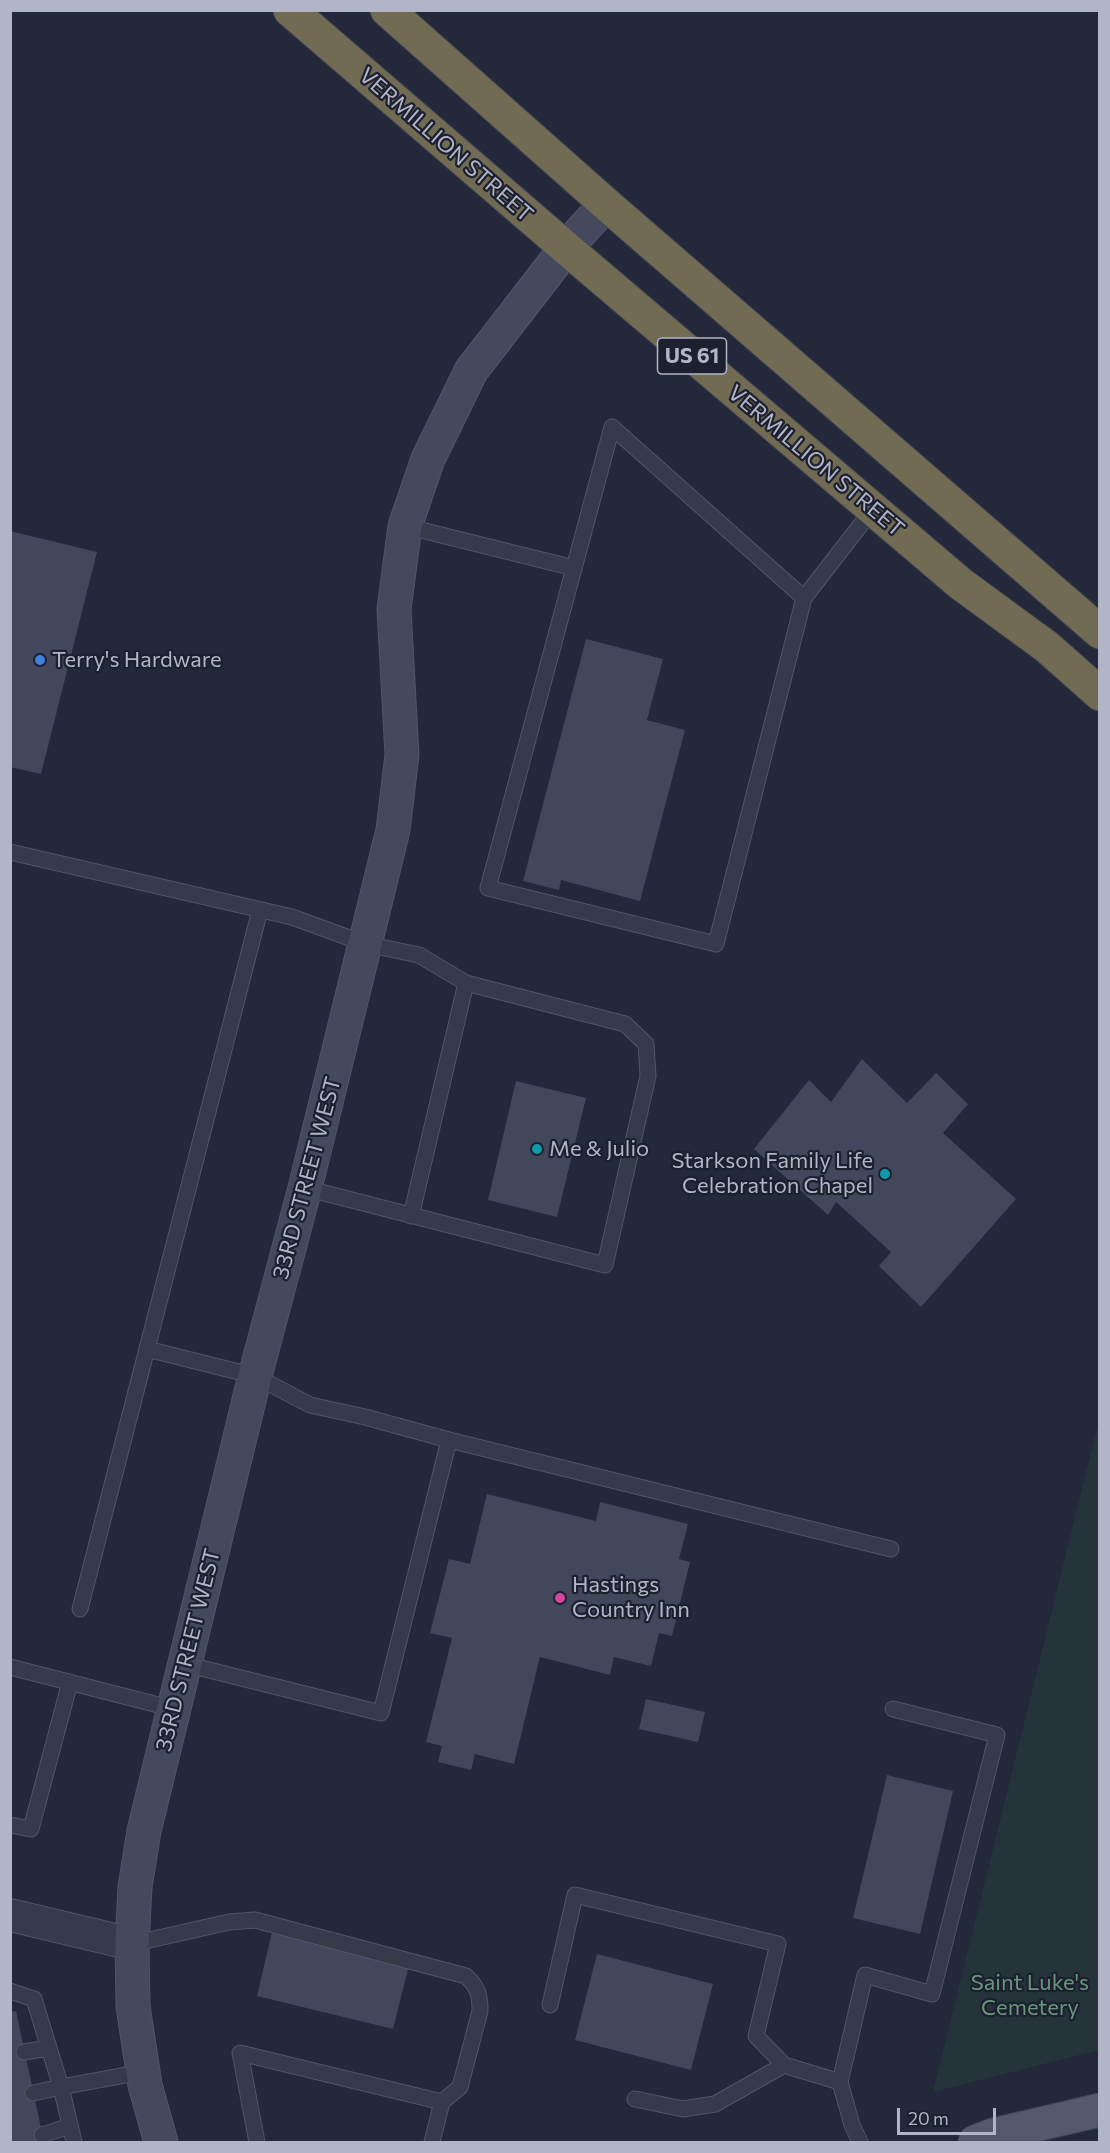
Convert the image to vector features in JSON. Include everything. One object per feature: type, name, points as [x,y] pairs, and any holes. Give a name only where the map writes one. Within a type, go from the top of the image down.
[{"type":"highway","name":"VERMILLION STREET","points":[[290,10],[961,584],[1047,647],[1100,694]]},
{"type":"highway","name":"US 61","points":[[387,10],[606,204],[1100,632]]},
{"type":"main road","points":[[975,2142],[993,2135],[1100,2109]]},
{"type":"main road","points":[[1045,2142],[1100,2128]]},
{"type":"street","name":"33RD STREET WEST","points":[[161,2142],[142,2072],[133,2006],[132,1944],[135,1887],[144,1831],[255,1376],[305,1188],[393,830],[402,755],[394,609],[405,526],[428,459],[471,371],[566,248],[606,204]]},
{"type":"street","points":[[10,1915],[132,1944]]},
{"type":"lane","points":[[804,598],[612,427],[488,888],[716,944],[804,598],[873,509]]},
{"type":"lane","points":[[405,526],[574,568]]},
{"type":"lane","points":[[10,852],[292,917],[366,944],[418,955],[466,983],[624,1024],[645,1044],[648,1076],[605,1264],[305,1188]]},
{"type":"lane","points":[[80,1609],[260,910]]},
{"type":"lane","points":[[411,1216],[466,983]]},
{"type":"lane","points":[[147,1349],[255,1376],[310,1405],[891,1549]]},
{"type":"lane","points":[[185,1664],[381,1713],[449,1440]]},
{"type":"lane","points":[[10,1667],[174,1709]]},
{"type":"lane","points":[[10,1825],[31,1829],[70,1682]]},
{"type":"lane","points":[[860,2142],[852,2125],[840,2082],[865,1975],[932,1994],[997,1735],[893,1709]]},
{"type":"lane","points":[[550,2005],[575,1895],[778,1944],[756,2036],[784,2065],[840,2082]]},
{"type":"lane","points":[[132,1944],[230,1922],[255,1920],[466,1976],[476,1985],[480,1998],[480,2011],[460,2087],[442,2102],[432,2142]]},
{"type":"lane","points":[[10,1990],[34,1999],[61,2087],[74,2142]]},
{"type":"lane","points":[[24,2052],[49,2048]]},
{"type":"lane","points":[[257,2142],[240,2053],[442,2102]]},
{"type":"lane","points":[[635,2099],[683,2109],[715,2104],[784,2065]]},
{"type":"lane","points":[[33,2093],[142,2072]]},
{"type":"lane","points":[[42,2135],[70,2126]]},
{"type":"green space","name":"Saint Luke's Cemetery","points":[[1099,1420],[1099,2050],[933,2092]]},
{"type":"building","name":"Terry's Hardware","points":[[10,531],[97,552],[41,774],[10,767]]},
{"type":"building","points":[[586,639],[663,659],[647,720],[685,730],[640,901],[561,880],[559,890],[523,881]]},
{"type":"building","name":"Starkson Family Life Celebration Chapel","points":[[862,1059],[907,1103],[936,1073],[968,1104],[943,1133],[1016,1199],[921,1307],[879,1266],[891,1252],[836,1202],[828,1215],[754,1149],[809,1080],[831,1102]]},
{"type":"building","name":"Me & Julio","points":[[516,1081],[586,1098],[557,1217],[488,1200]]},
{"type":"building","name":"Hastings Country Inn","points":[[487,1494],[596,1521],[600,1502],[688,1524],[679,1559],[690,1562],[672,1636],[659,1633],[651,1666],[614,1657],[610,1675],[540,1657],[514,1764],[475,1754],[471,1770],[438,1762],[442,1746],[426,1742],[452,1638],[430,1633],[449,1559],[470,1564]]},
{"type":"building","points":[[646,1699],[705,1712],[698,1742],[639,1729]]},
{"type":"building","points":[[887,1775],[953,1791],[920,1934],[853,1918]]},
{"type":"building","points":[[272,1932],[409,1965],[393,2029],[257,1996]]},
{"type":"building","points":[[597,1954],[713,1984],[691,2070],[575,2040]]},
{"type":"building","points":[[16,2011],[44,2142],[10,2142],[10,2012]]},
{"type":"place","name":"Terry's Hardware","points":[[40,660]]},
{"type":"place","name":"Me & Julio","points":[[537,1149]]},
{"type":"place","name":"Starkson Family Life Celebration Chapel","points":[[885,1174]]},
{"type":"place","name":"Hastings Country Inn","points":[[560,1598]]}]
